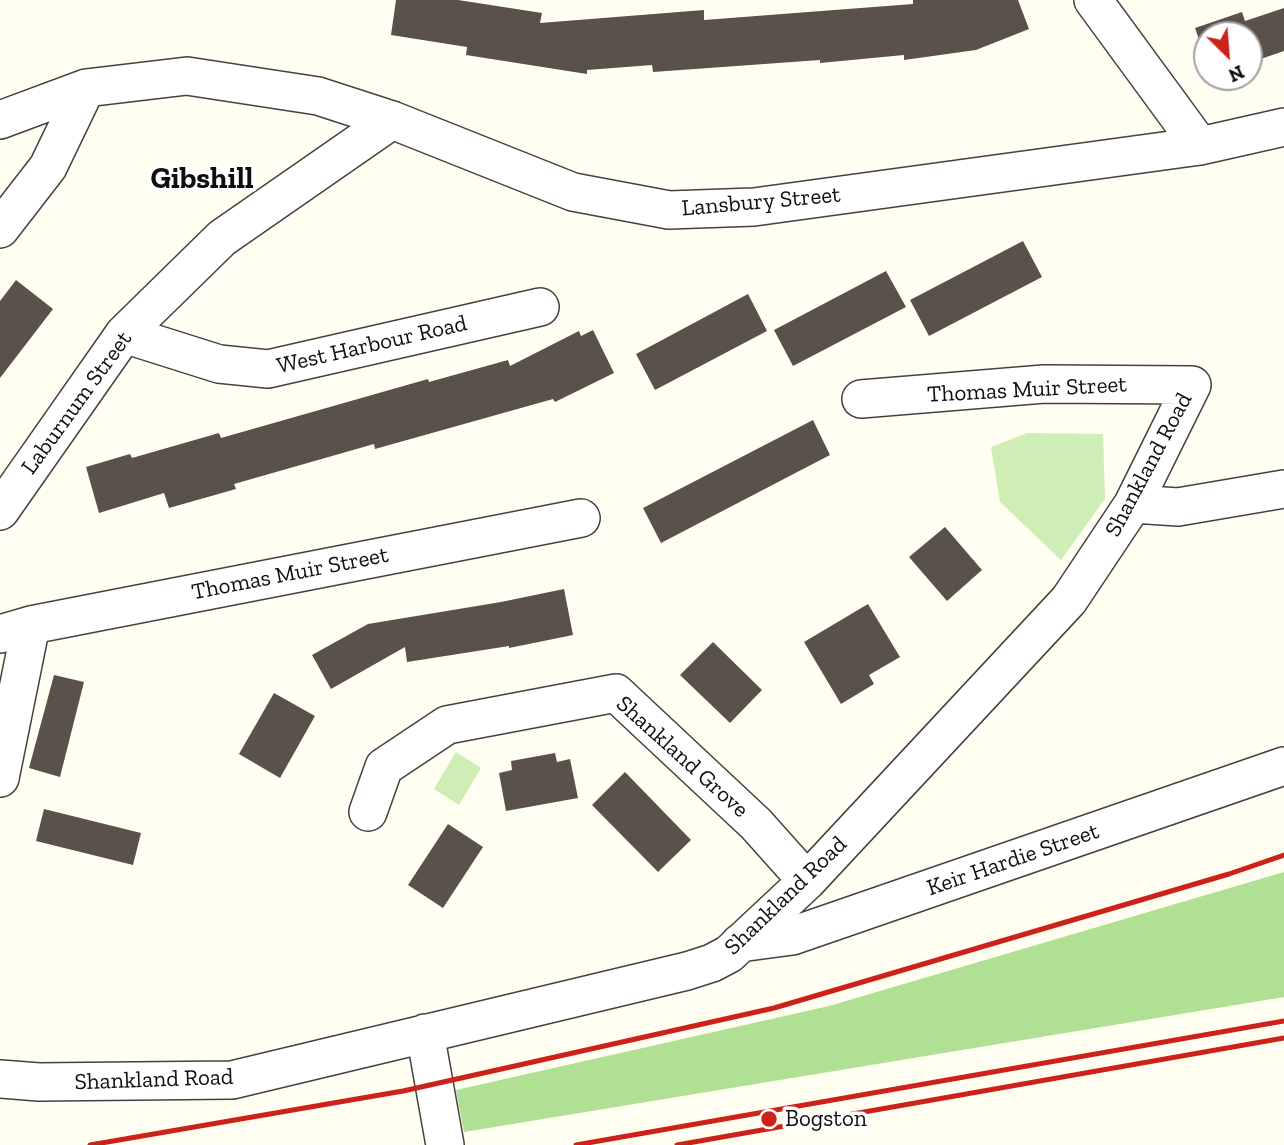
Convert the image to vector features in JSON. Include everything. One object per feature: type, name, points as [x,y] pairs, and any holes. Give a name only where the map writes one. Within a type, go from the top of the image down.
[{"type":"street","points":[[1093,0],[1200,146]]},
{"type":"street","name":"Lansbury Street","points":[[0,120],[86,88],[187,76],[318,96],[392,120],[573,192],[669,209],[754,207],[1200,146],[1284,127]]},
{"type":"street","points":[[0,229],[48,167],[86,88]]},
{"type":"street","name":"Laburnum Street","points":[[0,511],[124,334],[222,238],[392,120]]},
{"type":"street","name":"West Harbour Road","points":[[124,334],[219,363],[268,369],[540,307]]},
{"type":"street","name":"Thomas Muir Street","points":[[861,399],[1044,384],[1192,385]]},
{"type":"street","name":"Shankland Road","points":[[0,1079],[38,1082],[232,1080],[687,971],[729,954],[807,881],[1069,600],[1133,504],[1192,385]]},
{"type":"street","points":[[1133,504],[1178,507],[1284,489]]},
{"type":"street","name":"Thomas Muir Street","points":[[15,629],[581,517]]},
{"type":"street","points":[[0,778],[15,629]]},
{"type":"street","name":"Shankland Grove","points":[[368,812],[384,767],[447,725],[616,693],[756,824],[807,881]]},
{"type":"street","name":"Keir Hardie Street","points":[[740,943],[792,936],[1284,766]]},
{"type":"street","points":[[425,1033],[444,1139]]},
{"type":"green space","points":[[1027,433],[1103,434],[1105,499],[1061,560],[1000,502],[991,447]]},
{"type":"green space","points":[[456,752],[481,768],[459,805],[434,789]]},
{"type":"green space","points":[[1284,872],[1284,997],[464,1132],[456,1090],[829,1006]]},
{"type":"building","points":[[396,0],[458,0],[542,13],[540,23],[704,10],[704,20],[913,4],[913,0],[1018,0],[1029,29],[976,50],[904,60],[904,55],[820,63],[820,60],[653,72],[652,65],[587,70],[587,74],[466,55],[467,47],[391,35]]},
{"type":"building","points":[[1284,8],[1284,51],[1263,58],[1263,21],[1245,21]]},
{"type":"building","points":[[1242,12],[1245,21],[1216,21]]},
{"type":"building","points":[[1023,241],[1042,277],[929,336],[910,300]]},
{"type":"building","points":[[886,271],[906,307],[793,366],[774,330]]},
{"type":"building","points":[[16,280],[53,309],[0,378],[0,301]]},
{"type":"building","points":[[748,294],[767,331],[655,390],[636,354]]},
{"type":"building","points":[[593,330],[614,373],[555,402],[553,399],[375,449],[374,444],[234,484],[236,489],[169,508],[164,493],[99,513],[86,467],[130,454],[132,458],[219,433],[221,438],[428,379],[429,382],[508,360],[510,366],[579,331],[581,336]]},
{"type":"building","points":[[813,420],[830,455],[661,543],[643,508]]},
{"type":"building","points":[[945,527],[982,570],[947,601],[909,557]]},
{"type":"building","points":[[564,589],[573,635],[509,648],[407,662],[405,647],[331,689],[312,655],[368,624]]},
{"type":"building","points":[[868,604],[900,657],[869,675],[874,684],[841,704],[804,642]]},
{"type":"building","points":[[713,642],[762,690],[730,723],[680,675]]},
{"type":"building","points":[[54,675],[84,682],[60,777],[29,768]]},
{"type":"building","points":[[274,693],[315,716],[280,778],[239,754]]},
{"type":"building","points":[[555,753],[557,762],[570,759],[578,798],[506,811],[499,773],[512,770],[511,761]]},
{"type":"building","points":[[625,772],[691,840],[658,872],[592,805]]},
{"type":"building","points":[[44,809],[141,833],[133,865],[36,841]]},
{"type":"building","points":[[448,824],[483,847],[443,908],[408,885]]},
{"type":"railway","points":[[90,1145],[403,1091],[774,1008],[1229,874],[1284,855]]},
{"type":"railway","points":[[576,1145],[1284,1021]]},
{"type":"railway","points":[[677,1145],[1284,1038]]},
{"type":"place","name":"Bogston","points":[[769,1119]]},
{"type":"district","name":"Gibshill","points":[[202,179]]}]
